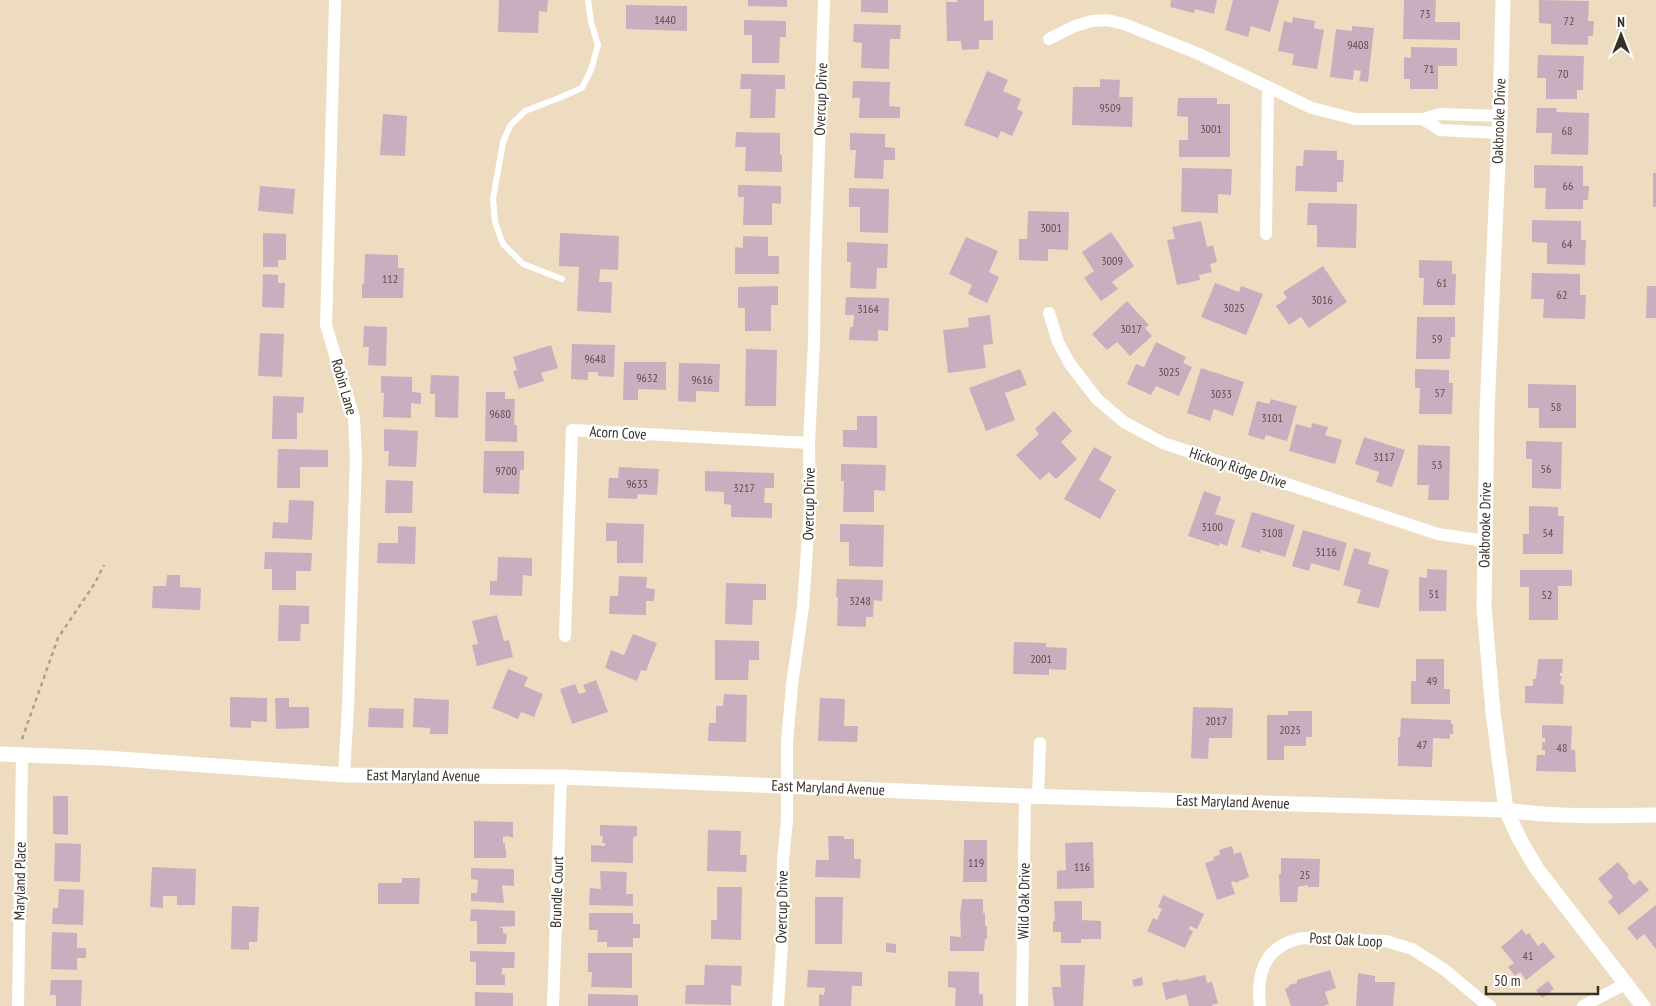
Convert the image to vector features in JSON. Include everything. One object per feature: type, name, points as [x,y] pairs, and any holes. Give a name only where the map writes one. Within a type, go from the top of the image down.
[{"type":"street","name":"Robin Lane","points":[[335,0],[326,325],[354,418],[356,458],[349,698],[344,775]]},
{"type":"street","name":"Overcup Drive","points":[[778,1006],[782,942],[783,860],[787,820],[787,742],[808,550],[810,506],[809,444],[814,342],[824,0]]},
{"type":"street","name":"Oakbrooke Drive","points":[[1503,0],[1500,116],[1487,411],[1484,607],[1493,712],[1506,810],[1520,840],[1537,869],[1643,1006]]},
{"type":"street","points":[[1049,38],[1075,26],[1092,21],[1107,20],[1124,24],[1199,54],[1312,108],[1355,119],[1423,119],[1440,114],[1500,116]]},
{"type":"street","points":[[1266,234],[1268,88]]},
{"type":"street","points":[[1449,131],[1450,114]]},
{"type":"street","points":[[1423,119],[1440,130],[1499,133]]},
{"type":"street","name":"Hickory Ridge Drive","points":[[1049,313],[1058,342],[1070,364],[1097,399],[1124,422],[1163,443],[1438,534],[1485,540]]},
{"type":"street","name":"Acorn Cove","points":[[564,636],[572,430],[809,444]]},
{"type":"street","name":"Wild Oak Drive","points":[[1022,1006],[1032,796],[1040,743]]},
{"type":"street","name":"East Maryland Avenue","points":[[0,754],[105,758],[344,775],[561,777],[1032,796],[1506,810],[1538,814],[1589,816],[1656,815]]},
{"type":"street","name":"Maryland Place","points":[[18,1006],[19,755]]},
{"type":"street","name":"Brundle Court","points":[[553,1006],[561,777]]},
{"type":"street","name":"Post Oak Loop","points":[[1260,1006],[1259,991],[1264,964],[1269,956],[1280,946],[1303,938],[1386,941],[1412,949],[1445,970],[1490,1006]]},
{"type":"street","points":[[1583,1006],[1627,983]]},
{"type":"lane","points":[[562,279],[524,264],[503,244],[495,222],[493,200],[503,142],[510,126],[525,111],[582,88],[591,70],[598,45],[591,22],[588,0]]},
{"type":"path","points":[[19,755],[58,638],[95,583],[104,565]]},
{"type":"building","points":[[499,0],[548,0],[547,12],[539,11],[538,33],[498,32]]},
{"type":"building","points":[[748,0],[787,0],[787,7],[748,6]]},
{"type":"building","points":[[861,0],[888,0],[888,13],[861,12]]},
{"type":"building","points":[[957,0],[984,0],[984,21],[993,20],[993,40],[979,40],[979,49],[962,50],[961,41],[947,41],[946,2],[957,2]]},
{"type":"building","points":[[1171,0],[1217,0],[1214,14],[1195,9],[1194,13],[1170,7]]},
{"type":"building","points":[[1233,0],[1279,0],[1270,32],[1251,26],[1248,37],[1225,30]]},
{"type":"building","points":[[1404,0],[1436,0],[1435,22],[1460,22],[1460,40],[1403,39]]},
{"type":"building","points":[[1539,0],[1589,1],[1588,21],[1594,21],[1593,36],[1588,36],[1588,45],[1551,44],[1551,24],[1539,23]]},
{"type":"building","points":[[626,5],[687,6],[687,31],[626,29]]},
{"type":"building","points":[[1293,17],[1315,21],[1314,28],[1324,30],[1317,69],[1292,65],[1294,54],[1278,51],[1284,21],[1292,23]]},
{"type":"building","points":[[744,20],[786,21],[786,37],[780,37],[779,63],[752,63],[752,35],[744,35]]},
{"type":"building","points":[[854,24],[901,25],[900,39],[890,39],[889,69],[861,68],[862,43],[853,42]]},
{"type":"building","points":[[1352,26],[1374,28],[1368,82],[1359,81],[1361,71],[1354,70],[1353,80],[1330,77],[1336,29],[1352,31]]},
{"type":"building","points":[[1411,47],[1457,48],[1457,66],[1438,66],[1438,89],[1410,89],[1410,79],[1404,79],[1404,57],[1411,58]]},
{"type":"building","points":[[1538,55],[1584,56],[1583,90],[1577,90],[1577,99],[1546,99],[1546,78],[1537,78]]},
{"type":"building","points":[[987,71],[1008,80],[1003,91],[1021,99],[1017,109],[1023,112],[1012,136],[1001,131],[998,138],[964,125]]},
{"type":"building","points":[[741,74],[785,75],[785,89],[776,89],[775,118],[750,118],[751,89],[740,89]]},
{"type":"building","points":[[1100,79],[1120,80],[1119,97],[1133,97],[1132,127],[1072,125],[1073,87],[1100,87]]},
{"type":"building","points":[[853,81],[890,82],[889,106],[900,107],[900,118],[859,118],[860,98],[852,98]]},
{"type":"building","points":[[1178,98],[1217,98],[1217,104],[1230,104],[1230,157],[1179,157],[1179,140],[1188,140],[1188,117],[1177,116]]},
{"type":"building","points":[[1537,108],[1557,108],[1556,112],[1589,113],[1588,155],[1551,154],[1552,133],[1536,133]]},
{"type":"building","points":[[383,114],[407,116],[405,156],[380,155]]},
{"type":"building","points":[[736,132],[780,133],[782,172],[745,171],[746,147],[735,147]]},
{"type":"building","points":[[850,133],[885,134],[885,147],[895,148],[895,160],[884,160],[883,179],[854,178],[856,150],[850,150]]},
{"type":"building","points":[[1304,150],[1337,151],[1337,160],[1344,160],[1343,182],[1337,182],[1337,192],[1295,191],[1296,166],[1303,166]]},
{"type":"building","points":[[1534,165],[1583,166],[1583,186],[1589,186],[1588,200],[1583,200],[1583,209],[1545,209],[1546,188],[1534,188]]},
{"type":"building","points":[[1182,168],[1232,169],[1231,195],[1218,194],[1218,213],[1181,212]]},
{"type":"building","points":[[1653,173],[1656,173],[1656,207],[1653,207]]},
{"type":"building","points":[[738,185],[781,186],[781,204],[772,203],[772,225],[743,225],[744,197],[738,197]]},
{"type":"building","points":[[260,186],[295,189],[293,214],[258,211]]},
{"type":"building","points":[[849,188],[889,189],[888,233],[860,232],[860,207],[849,207]]},
{"type":"building","points":[[1308,203],[1357,204],[1356,248],[1317,247],[1317,225],[1307,225]]},
{"type":"building","points":[[1028,211],[1069,212],[1068,250],[1048,249],[1048,261],[1019,260],[1019,239],[1027,239]]},
{"type":"building","points":[[1532,220],[1581,221],[1581,240],[1586,240],[1585,265],[1547,264],[1547,243],[1532,242]]},
{"type":"building","points":[[1201,221],[1207,247],[1213,245],[1217,262],[1210,264],[1212,272],[1199,275],[1200,280],[1177,285],[1167,240],[1175,239],[1172,227]]},
{"type":"building","points":[[1111,232],[1134,266],[1112,282],[1118,289],[1101,301],[1084,278],[1094,271],[1082,252]]},
{"type":"building","points":[[263,233],[286,234],[286,260],[278,260],[278,267],[263,267]]},
{"type":"building","points":[[560,233],[619,236],[618,270],[600,269],[599,282],[612,282],[611,313],[577,311],[579,267],[559,266]]},
{"type":"building","points":[[743,236],[768,237],[768,256],[779,256],[779,274],[735,274],[735,247],[743,248]]},
{"type":"building","points":[[966,237],[998,251],[989,272],[999,277],[987,303],[968,294],[972,285],[949,274]]},
{"type":"building","points":[[847,242],[888,244],[887,268],[877,268],[876,289],[850,288],[851,262],[847,262]]},
{"type":"building","points":[[365,254],[398,255],[398,268],[404,268],[403,298],[362,298]]},
{"type":"building","points":[[1419,260],[1452,261],[1452,274],[1456,274],[1455,305],[1423,305],[1424,278],[1419,278]]},
{"type":"building","points":[[1323,266],[1347,302],[1309,328],[1301,317],[1289,325],[1276,306],[1287,298],[1283,292]]},
{"type":"building","points":[[1532,273],[1580,274],[1580,295],[1586,295],[1585,319],[1543,318],[1544,299],[1531,299]]},
{"type":"building","points":[[263,274],[278,275],[278,283],[285,283],[284,308],[262,307]]},
{"type":"building","points":[[1215,283],[1239,292],[1241,286],[1263,294],[1246,335],[1201,317]]},
{"type":"building","points":[[778,286],[778,305],[771,305],[771,331],[745,331],[745,308],[738,308],[738,287]]},
{"type":"building","points":[[1647,286],[1656,286],[1656,318],[1646,318]]},
{"type":"building","points":[[846,297],[889,298],[888,331],[878,330],[878,341],[849,340],[850,327],[853,327],[854,315],[845,315]]},
{"type":"building","points":[[1127,301],[1149,325],[1145,328],[1152,336],[1130,356],[1117,342],[1107,350],[1092,334]]},
{"type":"building","points":[[990,315],[993,344],[983,345],[986,368],[948,373],[943,330],[969,327],[968,318]]},
{"type":"building","points":[[1417,317],[1455,317],[1455,337],[1451,337],[1450,359],[1416,359]]},
{"type":"building","points":[[364,326],[387,327],[386,366],[368,365],[369,347],[363,347]]},
{"type":"building","points":[[260,333],[284,334],[282,377],[258,376]]},
{"type":"building","points":[[1156,342],[1186,357],[1183,363],[1192,367],[1179,396],[1156,386],[1151,395],[1127,384],[1136,364],[1144,367]]},
{"type":"building","points":[[572,344],[615,345],[614,377],[598,376],[598,372],[588,372],[588,380],[571,379]]},
{"type":"building","points":[[551,345],[558,368],[541,373],[544,381],[519,389],[513,371],[517,370],[513,357]]},
{"type":"building","points":[[746,349],[777,350],[776,406],[745,406]]},
{"type":"building","points":[[624,362],[666,362],[666,390],[638,389],[638,400],[623,400]]},
{"type":"building","points":[[679,363],[720,364],[719,392],[696,391],[696,402],[678,401]]},
{"type":"building","points":[[1201,368],[1244,382],[1233,416],[1214,409],[1210,421],[1187,413]]},
{"type":"building","points":[[1020,369],[1027,385],[1005,393],[1015,420],[986,431],[969,388]]},
{"type":"building","points":[[1415,369],[1449,370],[1449,383],[1453,383],[1452,414],[1419,414],[1420,388],[1415,388]]},
{"type":"building","points":[[431,375],[459,376],[458,418],[435,417],[435,394],[430,394]]},
{"type":"building","points":[[381,376],[412,377],[412,392],[421,393],[421,404],[411,403],[411,418],[383,417],[384,393],[381,393]]},
{"type":"building","points":[[1528,384],[1576,385],[1576,428],[1539,428],[1539,408],[1528,408]]},
{"type":"building","points":[[486,392],[505,392],[505,399],[515,399],[514,425],[517,425],[517,442],[485,441]]},
{"type":"building","points":[[273,396],[304,397],[303,413],[297,413],[297,439],[272,439]]},
{"type":"building","points":[[1271,399],[1297,406],[1287,441],[1266,435],[1264,440],[1248,435],[1257,401],[1269,404]]},
{"type":"building","points":[[1054,411],[1072,431],[1061,442],[1077,459],[1056,479],[1049,472],[1040,480],[1016,455],[1039,434],[1035,429]]},
{"type":"building","points":[[857,416],[877,416],[877,448],[843,447],[843,430],[857,430]]},
{"type":"building","points":[[1312,423],[1328,427],[1325,435],[1342,440],[1335,464],[1289,451],[1296,424],[1311,428]]},
{"type":"building","points":[[384,429],[418,431],[416,467],[388,466],[389,451],[384,451]]},
{"type":"building","points":[[1364,437],[1405,450],[1392,487],[1376,482],[1379,472],[1355,464]]},
{"type":"building","points":[[1526,441],[1562,442],[1561,489],[1532,488],[1532,459],[1526,459]]},
{"type":"building","points":[[1418,445],[1450,446],[1449,500],[1428,500],[1429,485],[1417,485]]},
{"type":"building","points":[[1094,447],[1112,457],[1099,480],[1116,490],[1100,519],[1064,499]]},
{"type":"building","points":[[278,449],[328,450],[328,467],[300,467],[300,488],[277,488]]},
{"type":"building","points":[[484,451],[524,451],[524,470],[520,470],[519,494],[483,493]]},
{"type":"building","points":[[841,464],[886,465],[885,491],[874,490],[874,512],[843,512],[844,481],[841,481]]},
{"type":"building","points":[[619,467],[659,469],[657,495],[638,494],[637,499],[608,498],[609,478],[618,478]]},
{"type":"building","points":[[705,471],[774,473],[774,488],[765,488],[764,503],[772,503],[772,518],[731,517],[731,505],[724,504],[724,492],[705,491]]},
{"type":"building","points":[[386,480],[413,481],[412,513],[385,513]]},
{"type":"building","points":[[1204,491],[1221,497],[1215,514],[1235,520],[1227,546],[1220,543],[1219,546],[1188,536]]},
{"type":"building","points":[[289,500],[314,501],[312,540],[272,538],[273,522],[288,523]]},
{"type":"building","points":[[1529,506],[1558,507],[1558,516],[1564,516],[1563,554],[1523,554],[1523,534],[1529,534]]},
{"type":"building","points":[[1252,512],[1295,525],[1285,557],[1261,550],[1260,553],[1241,547]]},
{"type":"building","points":[[606,523],[644,524],[643,563],[617,563],[617,541],[606,541]]},
{"type":"building","points":[[840,524],[884,525],[883,567],[849,566],[849,542],[840,542]]},
{"type":"building","points":[[398,526],[416,527],[415,564],[377,563],[378,543],[398,543]]},
{"type":"building","points":[[1303,530],[1347,543],[1339,571],[1311,563],[1309,571],[1292,566]]},
{"type":"building","points":[[1354,548],[1371,553],[1368,564],[1389,570],[1379,608],[1357,603],[1361,590],[1343,585]]},
{"type":"building","points":[[265,552],[312,553],[311,571],[296,571],[296,590],[272,590],[272,569],[264,569]]},
{"type":"building","points":[[498,557],[532,558],[532,576],[523,575],[522,596],[490,595],[490,581],[497,581]]},
{"type":"building","points":[[1427,569],[1447,570],[1446,611],[1419,611],[1419,577],[1427,578]]},
{"type":"building","points":[[1520,570],[1572,570],[1572,586],[1558,586],[1558,620],[1529,620],[1529,587],[1520,587]]},
{"type":"building","points":[[167,575],[180,575],[180,587],[201,588],[200,610],[152,608],[153,586],[166,586]]},
{"type":"building","points":[[619,576],[647,577],[646,588],[655,589],[654,601],[646,601],[646,615],[609,614],[610,596],[618,596]]},
{"type":"building","points":[[837,579],[883,580],[882,601],[874,600],[873,617],[866,617],[866,627],[837,626]]},
{"type":"building","points":[[726,583],[766,584],[766,600],[753,600],[752,625],[725,624]]},
{"type":"building","points":[[279,605],[309,606],[309,624],[301,624],[300,641],[278,641]]},
{"type":"building","points":[[497,615],[504,641],[509,640],[513,657],[477,666],[472,645],[478,644],[472,621]]},
{"type":"building","points":[[633,634],[657,643],[646,671],[641,670],[637,681],[605,668],[611,650],[624,655]]},
{"type":"building","points":[[715,640],[759,641],[759,660],[749,660],[748,680],[715,680]]},
{"type":"building","points":[[1014,642],[1046,643],[1046,647],[1067,648],[1066,670],[1049,669],[1049,675],[1013,674]]},
{"type":"building","points":[[1416,659],[1444,659],[1444,689],[1450,689],[1450,704],[1411,704],[1411,681],[1416,681]]},
{"type":"building","points":[[1538,659],[1563,659],[1560,683],[1564,686],[1563,704],[1525,703],[1525,686],[1533,686],[1533,679],[1536,679]]},
{"type":"building","points":[[508,669],[528,677],[524,686],[543,694],[534,717],[521,712],[518,719],[492,708]]},
{"type":"building","points":[[596,680],[608,712],[572,724],[560,689],[575,684],[579,694],[586,692],[583,685]]},
{"type":"building","points":[[724,694],[747,695],[746,742],[708,741],[709,723],[716,723],[716,706],[723,706]]},
{"type":"building","points":[[230,697],[267,698],[267,722],[251,721],[251,728],[230,727]]},
{"type":"building","points":[[275,698],[289,698],[289,707],[309,707],[309,728],[276,729]]},
{"type":"building","points":[[414,698],[449,700],[448,734],[430,734],[430,728],[413,727]]},
{"type":"building","points":[[820,698],[845,699],[844,726],[858,726],[857,742],[818,741]]},
{"type":"building","points":[[1193,707],[1233,708],[1232,738],[1209,738],[1208,759],[1191,758]]},
{"type":"building","points":[[369,708],[404,709],[403,728],[368,727]]},
{"type":"building","points":[[1288,711],[1312,711],[1312,737],[1306,737],[1306,746],[1284,746],[1284,760],[1267,760],[1267,715],[1288,715]]},
{"type":"building","points":[[1401,718],[1451,720],[1453,734],[1450,734],[1450,739],[1433,738],[1432,767],[1398,766],[1398,737],[1400,737]]},
{"type":"building","points":[[1542,725],[1572,726],[1571,750],[1575,750],[1576,772],[1536,771],[1537,755],[1545,755],[1545,750],[1542,750],[1542,742],[1545,743],[1545,738],[1542,738]]},
{"type":"building","points":[[53,796],[68,796],[68,835],[53,834]]},
{"type":"building","points":[[474,821],[513,822],[513,838],[503,837],[506,858],[474,858]]},
{"type":"building","points":[[600,825],[637,826],[637,836],[633,837],[633,863],[591,862],[591,845],[605,846],[605,843],[602,843],[603,836],[600,836]]},
{"type":"building","points":[[708,830],[741,831],[740,855],[747,855],[746,872],[707,871]]},
{"type":"building","points":[[828,836],[844,836],[844,839],[854,839],[854,859],[861,859],[860,878],[815,877],[816,860],[829,860]]},
{"type":"building","points":[[964,840],[987,840],[987,882],[963,882]]},
{"type":"building","points":[[1093,842],[1094,888],[1057,889],[1057,871],[1066,870],[1065,843]]},
{"type":"building","points":[[55,843],[81,844],[80,882],[54,881]]},
{"type":"building","points":[[1232,846],[1234,854],[1241,852],[1249,877],[1235,883],[1234,881],[1231,882],[1235,894],[1217,900],[1205,863],[1214,860],[1213,857],[1220,855],[1219,850]]},
{"type":"building","points":[[1281,858],[1320,859],[1319,887],[1308,887],[1308,885],[1298,887],[1297,902],[1280,902],[1279,874],[1281,874]]},
{"type":"building","points":[[1618,862],[1629,875],[1627,877],[1634,885],[1640,880],[1649,890],[1619,915],[1608,902],[1613,897],[1598,879]]},
{"type":"building","points":[[152,867],[196,869],[195,905],[177,905],[177,896],[163,896],[163,908],[150,907]]},
{"type":"building","points":[[471,868],[514,869],[514,886],[502,885],[504,903],[471,901],[471,893],[477,893],[478,880],[471,879]]},
{"type":"building","points":[[600,871],[627,872],[626,894],[633,894],[633,906],[589,905],[590,888],[601,889]]},
{"type":"building","points":[[402,878],[420,878],[419,904],[378,904],[378,883],[402,883]]},
{"type":"building","points":[[717,887],[742,887],[741,940],[711,939],[711,920],[717,920]]},
{"type":"building","points":[[59,889],[84,890],[83,925],[52,924],[53,908],[58,908]]},
{"type":"building","points":[[1163,895],[1204,914],[1197,929],[1190,926],[1189,929],[1193,931],[1185,948],[1147,931],[1153,918],[1157,920],[1162,909],[1158,907]]},
{"type":"building","points":[[815,897],[843,897],[842,944],[815,944]]},
{"type":"building","points":[[962,899],[983,899],[983,913],[985,913],[985,926],[987,926],[987,939],[985,939],[984,951],[950,951],[950,936],[961,937],[960,916]]},
{"type":"building","points":[[1054,901],[1082,901],[1082,920],[1101,921],[1101,939],[1081,939],[1081,943],[1061,943],[1061,932],[1053,932],[1053,921],[1055,921]]},
{"type":"building","points":[[1656,905],[1656,949],[1644,934],[1637,940],[1627,928]]},
{"type":"building","points":[[232,906],[259,907],[257,942],[249,942],[249,950],[231,949]]},
{"type":"building","points":[[471,909],[515,911],[515,926],[500,927],[503,928],[503,933],[507,934],[506,944],[477,944],[477,921],[470,921]]},
{"type":"building","points":[[589,913],[633,913],[633,924],[640,924],[640,938],[633,938],[633,947],[607,947],[607,942],[597,942],[598,930],[589,930]]},
{"type":"building","points":[[1522,929],[1526,935],[1529,933],[1538,946],[1543,942],[1555,957],[1526,980],[1520,972],[1515,976],[1508,967],[1514,963],[1501,947]]},
{"type":"building","points":[[52,932],[77,933],[77,948],[86,948],[86,958],[77,958],[77,970],[51,969]]},
{"type":"building","points":[[886,943],[896,944],[896,953],[886,952]]},
{"type":"building","points":[[470,951],[515,952],[514,968],[502,968],[502,974],[499,974],[505,975],[505,985],[476,985],[476,962],[470,962]]},
{"type":"building","points":[[588,953],[632,953],[632,988],[591,987],[592,972],[588,972]]},
{"type":"building","points":[[705,965],[742,966],[741,986],[731,985],[731,1005],[685,1004],[686,985],[704,985]]},
{"type":"building","points":[[1060,965],[1085,965],[1083,1006],[1054,1006],[1052,987],[1061,987]]},
{"type":"building","points":[[808,970],[862,972],[862,986],[852,986],[851,1006],[819,1006],[819,994],[824,995],[825,988],[807,987]]},
{"type":"building","points":[[1330,970],[1336,988],[1325,992],[1329,1004],[1324,1006],[1291,1006],[1285,989],[1289,985],[1297,983],[1297,980]]},
{"type":"building","points":[[948,971],[979,972],[979,994],[983,994],[983,1006],[955,1006],[956,988],[948,987]]},
{"type":"building","points":[[1358,973],[1375,976],[1375,982],[1395,982],[1393,1006],[1356,1006]]},
{"type":"building","points":[[1205,975],[1207,983],[1212,982],[1218,1003],[1213,1006],[1189,1006],[1186,994],[1166,1000],[1162,983]]},
{"type":"building","points":[[1142,977],[1143,985],[1134,987],[1132,980]]},
{"type":"building","points":[[51,980],[82,980],[81,1006],[56,1006],[56,995],[50,995]]},
{"type":"building","points":[[1548,981],[1554,989],[1542,998],[1536,990]]},
{"type":"building","points":[[475,992],[513,993],[513,1006],[475,1006]]},
{"type":"building","points":[[588,994],[638,995],[638,1006],[588,1006]]}]
